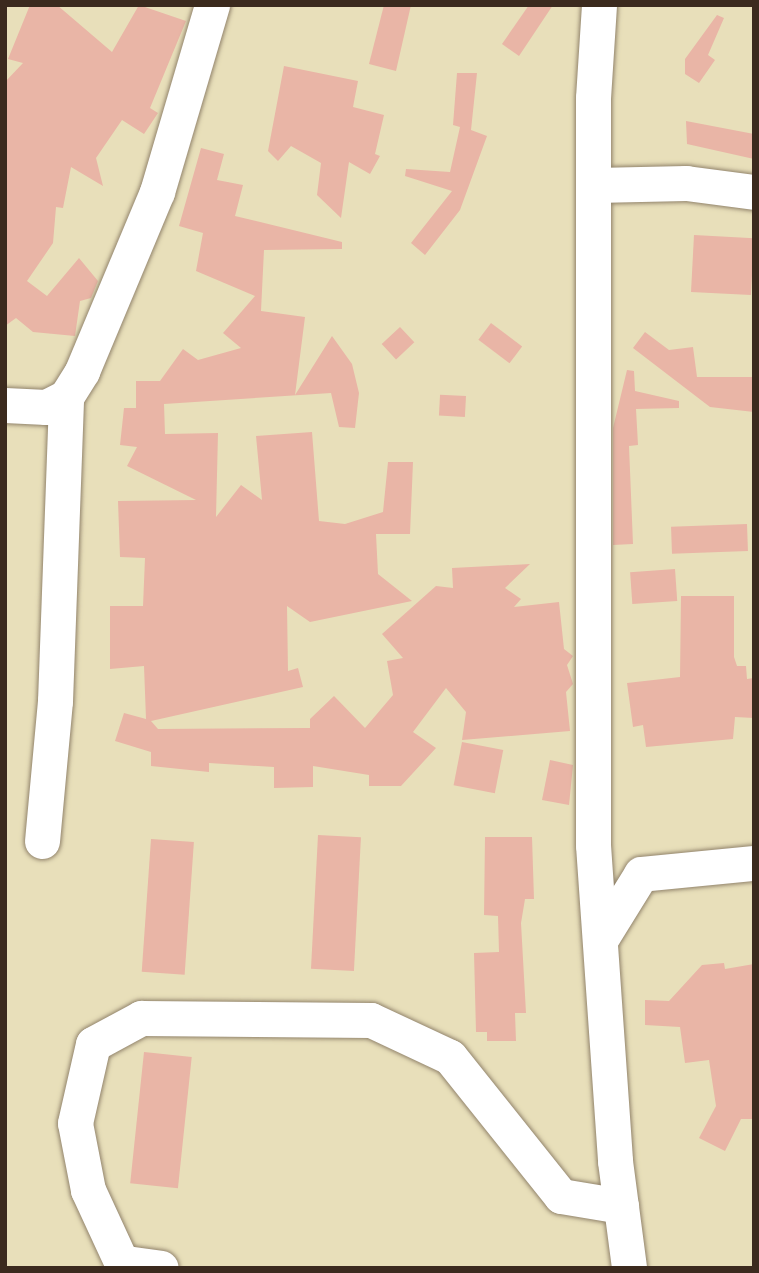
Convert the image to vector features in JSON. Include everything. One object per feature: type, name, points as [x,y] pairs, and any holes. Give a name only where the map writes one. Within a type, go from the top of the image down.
[{"type":"street","points":[[42,841],[55,701],[66,397],[157,191],[212,5]]},
{"type":"street","points":[[600,5],[595,186],[591,631],[593,845],[621,1206],[629,1268]]},
{"type":"street","points":[[595,186],[686,183],[754,192]]},
{"type":"street","points":[[5,405],[46,407],[66,397]]},
{"type":"street","points":[[602,937],[641,874],[754,863]]},
{"type":"street","points":[[161,1268],[125,1266],[88,1190],[75,1124],[93,1044],[141,1018],[371,1020],[450,1056],[561,1196],[621,1206]]},
{"type":"building","points":[[30,5],[57,5],[112,52],[139,5],[186,21],[150,108],[158,113],[144,134],[122,120],[96,158],[103,186],[71,167],[63,208],[56,207],[53,243],[27,281],[47,296],[79,258],[98,281],[91,298],[80,301],[75,336],[33,332],[16,318],[5,326],[5,82],[23,63],[8,59]]},
{"type":"building","points":[[384,5],[411,5],[396,71],[369,64]]},
{"type":"building","points":[[529,5],[553,5],[519,56],[502,44]]},
{"type":"building","points":[[717,15],[724,18],[708,55],[715,60],[699,83],[685,74],[685,59]]},
{"type":"building","points":[[284,66],[358,81],[353,107],[384,115],[375,154],[380,156],[370,174],[349,162],[341,218],[317,195],[321,163],[291,146],[278,161],[268,151]]},
{"type":"building","points":[[457,73],[477,73],[471,130],[487,136],[460,210],[425,255],[411,243],[452,191],[405,176],[406,169],[450,172],[460,127],[453,125]]},
{"type":"building","points":[[686,121],[754,134],[754,159],[687,144]]},
{"type":"building","points":[[201,148],[224,154],[217,180],[243,185],[235,216],[342,242],[342,249],[264,250],[261,311],[305,317],[295,395],[332,336],[352,364],[359,393],[355,428],[339,427],[331,393],[164,404],[165,434],[218,433],[216,517],[241,485],[262,500],[256,436],[312,432],[319,521],[345,524],[383,512],[388,462],[413,462],[410,534],[376,534],[378,574],[412,601],[310,622],[287,606],[288,671],[298,668],[303,687],[151,721],[158,729],[310,728],[310,719],[334,696],[365,728],[393,695],[387,661],[403,658],[382,634],[436,586],[453,588],[452,568],[530,564],[505,588],[521,599],[514,607],[559,602],[564,649],[573,656],[567,665],[573,684],[566,692],[570,731],[462,740],[466,712],[446,688],[413,732],[436,748],[401,786],[369,786],[369,775],[313,766],[313,787],[274,788],[274,767],[209,763],[209,772],[151,766],[151,752],[115,741],[124,713],[146,719],[144,666],[110,669],[110,606],[143,606],[145,558],[120,557],[118,501],[196,500],[127,466],[137,447],[120,445],[124,408],[136,408],[136,381],[160,381],[183,349],[198,360],[241,348],[223,333],[255,296],[196,271],[203,233],[179,226]]},
{"type":"building","points":[[694,235],[754,238],[751,295],[691,292]]},
{"type":"building","points":[[491,323],[522,346],[510,363],[478,340]]},
{"type":"building","points":[[400,327],[414,342],[396,359],[382,344]]},
{"type":"building","points":[[645,332],[669,350],[693,347],[697,377],[754,377],[754,412],[710,407],[633,348]]},
{"type":"building","points":[[627,370],[634,371],[635,391],[679,401],[679,408],[636,409],[638,445],[629,446],[633,544],[613,545],[613,428]]},
{"type":"building","points":[[440,395],[466,396],[465,417],[439,416]]},
{"type":"building","points":[[747,524],[748,551],[672,554],[671,527]]},
{"type":"building","points":[[675,569],[677,601],[632,604],[630,572]]},
{"type":"building","points":[[681,596],[734,596],[734,657],[737,666],[746,666],[747,679],[754,678],[754,718],[735,717],[733,739],[646,747],[643,725],[633,727],[627,683],[680,677]]},
{"type":"building","points":[[462,742],[503,750],[495,793],[454,785]]},
{"type":"building","points":[[550,760],[573,765],[569,805],[542,800]]},
{"type":"building","points":[[318,835],[361,837],[354,971],[311,969]]},
{"type":"building","points":[[485,837],[532,837],[534,899],[525,899],[521,923],[526,1013],[515,1013],[516,1041],[487,1041],[487,1032],[476,1032],[474,953],[499,952],[498,916],[484,915]]},
{"type":"building","points":[[151,839],[194,842],[185,975],[142,972]]},
{"type":"building","points":[[724,963],[725,969],[754,964],[754,1119],[741,1119],[725,1151],[699,1138],[716,1106],[709,1060],[685,1063],[680,1027],[645,1025],[645,1000],[669,1001],[702,965]]},
{"type":"building","points":[[144,1052],[192,1057],[178,1188],[130,1183]]}]
